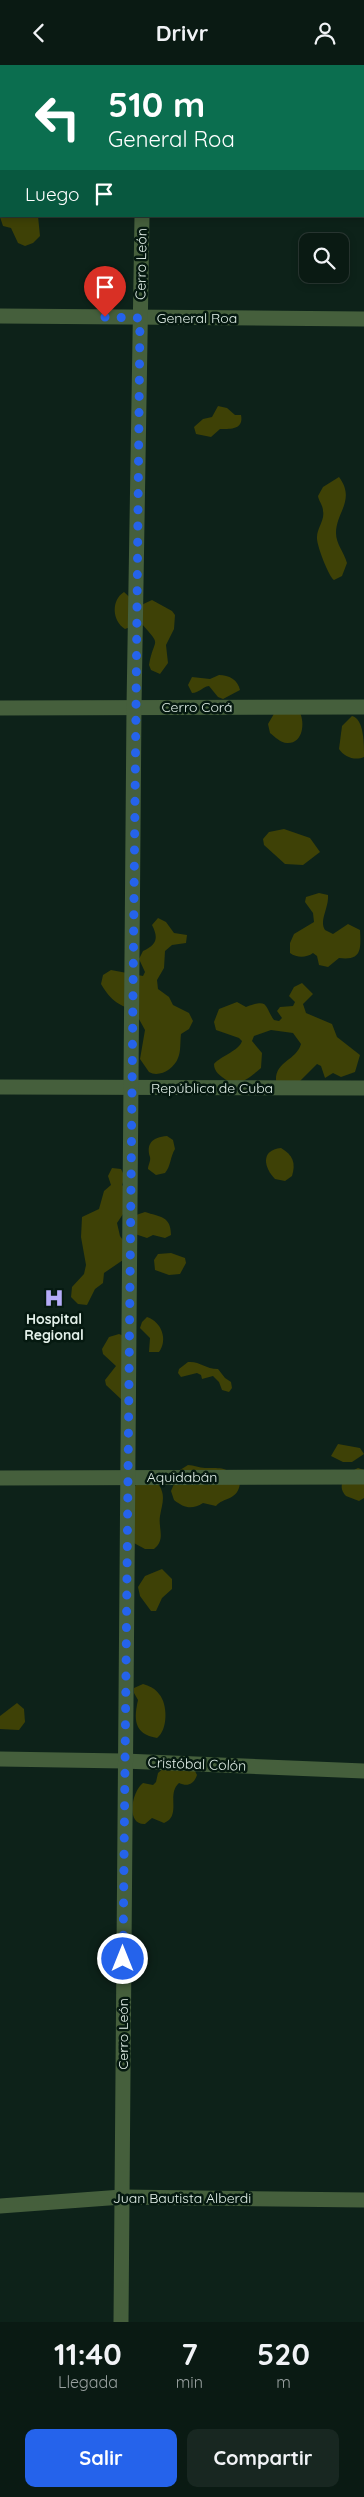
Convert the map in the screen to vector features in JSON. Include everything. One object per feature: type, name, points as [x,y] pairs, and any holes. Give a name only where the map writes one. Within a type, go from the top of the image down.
[{"type":"street","name":"Cerro León","points":[[121,2322],[124,1761],[132,1088],[134,707],[142,217]]},
{"type":"street","name":"General Roa","points":[[0,316],[364,319]]},
{"type":"street","name":"Cerro Corá","points":[[0,708],[364,707]]},
{"type":"street","name":"República de Cuba","points":[[0,1087],[364,1088]]},
{"type":"street","name":"Aquidabán","points":[[0,1478],[364,1477]]},
{"type":"street","name":"Cristóbal Colón","points":[[0,1759],[124,1761],[364,1771]]},
{"type":"street","name":"Juan Bautista Alberdi","points":[[0,2206],[122,2197],[364,2200]]},
{"type":"shaded area","points":[[0,217],[38,217],[40,236],[33,243],[25,246],[18,243],[11,228],[3,226]]},
{"type":"shaded area","points":[[218,406],[227,408],[235,415],[241,415],[240,424],[235,428],[220,429],[211,437],[196,434],[194,427],[203,419],[212,417]]},
{"type":"shaded area","points":[[339,477],[344,485],[346,499],[337,526],[336,537],[347,563],[342,576],[334,580],[326,567],[317,541],[317,534],[323,514],[318,496],[323,487]]},
{"type":"shaded area","points":[[124,592],[139,606],[152,600],[172,611],[175,615],[174,629],[166,645],[168,663],[160,674],[151,670],[149,665],[155,643],[152,636],[141,623],[125,629],[118,621],[115,605]]},
{"type":"shaded area","points":[[219,675],[232,679],[237,683],[240,690],[223,699],[218,697],[209,686],[192,693],[188,685],[192,677],[210,679]]},
{"type":"shaded area","points":[[275,712],[300,713],[302,727],[296,740],[285,743],[270,733],[268,724]]},
{"type":"shaded area","points":[[352,716],[359,722],[364,745],[364,757],[357,759],[344,754],[339,749],[342,726]]},
{"type":"shaded area","points":[[284,829],[310,838],[320,852],[303,865],[285,864],[264,845],[263,839],[269,832]]},
{"type":"shaded area","points":[[319,893],[328,895],[323,922],[325,930],[333,934],[348,924],[360,930],[360,948],[356,955],[352,958],[339,958],[328,967],[319,965],[317,956],[313,953],[302,957],[290,953],[290,943],[294,934],[314,922],[313,913],[305,902],[306,897]]},
{"type":"shaded area","points":[[158,918],[166,922],[174,933],[187,935],[186,943],[172,945],[165,951],[164,968],[157,980],[158,989],[169,997],[173,1005],[189,1013],[193,1021],[189,1029],[181,1034],[180,1053],[173,1066],[162,1073],[153,1074],[149,1072],[140,1059],[145,1030],[134,1010],[114,1001],[101,984],[103,975],[111,970],[143,976],[145,972],[139,959],[143,951],[154,943],[156,937],[152,925]]},
{"type":"shaded area","points":[[302,983],[313,994],[303,1004],[306,1013],[332,1024],[337,1037],[360,1055],[355,1072],[341,1077],[333,1073],[325,1078],[321,1066],[317,1064],[297,1084],[276,1081],[279,1069],[295,1054],[301,1044],[293,1033],[271,1030],[254,1036],[252,1041],[262,1053],[261,1068],[247,1079],[238,1083],[227,1081],[219,1075],[215,1070],[214,1064],[237,1048],[242,1041],[239,1038],[216,1030],[214,1022],[219,1009],[237,1002],[246,1007],[259,1003],[265,1005],[274,1020],[279,1021],[282,1018],[277,1011],[280,1007],[293,1006],[295,1002],[289,996],[294,987]]},
{"type":"shaded area","points":[[167,1136],[173,1140],[175,1149],[165,1173],[156,1175],[148,1169],[150,1160],[149,1148],[151,1142],[157,1138]]},
{"type":"shaded area","points":[[281,1148],[291,1157],[294,1167],[292,1176],[285,1181],[275,1179],[271,1175],[266,1160],[270,1152]]},
{"type":"shaded area","points":[[112,1168],[121,1169],[125,1177],[122,1185],[130,1192],[125,1211],[117,1223],[120,1236],[125,1243],[123,1260],[104,1273],[103,1283],[95,1289],[87,1305],[78,1304],[71,1297],[72,1287],[84,1274],[86,1265],[81,1237],[82,1217],[99,1209],[104,1191],[111,1185],[108,1176]]},
{"type":"shaded area","points":[[145,1212],[164,1218],[169,1224],[171,1235],[165,1238],[153,1235],[147,1238],[135,1234],[136,1215]]},
{"type":"shaded area","points":[[171,1253],[185,1258],[186,1263],[180,1274],[169,1275],[155,1270],[154,1260],[158,1254]]},
{"type":"shaded area","points":[[147,1317],[160,1327],[162,1332],[163,1342],[159,1352],[149,1352],[150,1338],[140,1328],[142,1322]]},
{"type":"shaded area","points":[[119,1334],[124,1336],[122,1400],[106,1385],[105,1380],[116,1366],[103,1354],[102,1349],[109,1337]]},
{"type":"shaded area","points":[[188,1362],[218,1369],[231,1382],[232,1388],[229,1392],[222,1390],[219,1382],[213,1376],[202,1379],[201,1375],[197,1373],[181,1377],[178,1373],[179,1369]]},
{"type":"shaded area","points":[[338,1444],[360,1448],[364,1454],[352,1462],[343,1462],[331,1456]]},
{"type":"shaded area","points":[[188,1465],[225,1469],[240,1483],[239,1489],[233,1496],[216,1506],[203,1503],[192,1507],[181,1505],[174,1500],[171,1491],[180,1470]]},
{"type":"shaded area","points":[[358,1468],[364,1470],[364,1498],[359,1501],[346,1496],[342,1488],[346,1476]]},
{"type":"shaded area","points":[[136,1485],[159,1485],[162,1493],[161,1538],[154,1549],[145,1549],[132,1542],[131,1492]]},
{"type":"shaded area","points":[[162,1569],[172,1579],[172,1589],[162,1598],[156,1611],[151,1611],[140,1596],[138,1587],[145,1576]]},
{"type":"shaded area","points":[[143,1684],[156,1690],[164,1704],[165,1723],[161,1734],[157,1738],[143,1733],[137,1724],[138,1700],[134,1693],[134,1688]]},
{"type":"shaded area","points":[[17,1703],[24,1709],[25,1722],[19,1730],[0,1729],[0,1716]]},
{"type":"shaded area","points":[[165,1767],[195,1771],[197,1775],[190,1784],[179,1783],[175,1788],[173,1810],[169,1820],[164,1823],[152,1818],[145,1824],[139,1823],[135,1819],[132,1807],[136,1793],[143,1783],[153,1785],[156,1782],[158,1773]]},
{"type":"place","name":"Hospital Regional","points":[[54,1298]]},
{"type":"route","points":[[105,317],[140,318],[134,707],[132,1107],[123,1959]]}]
